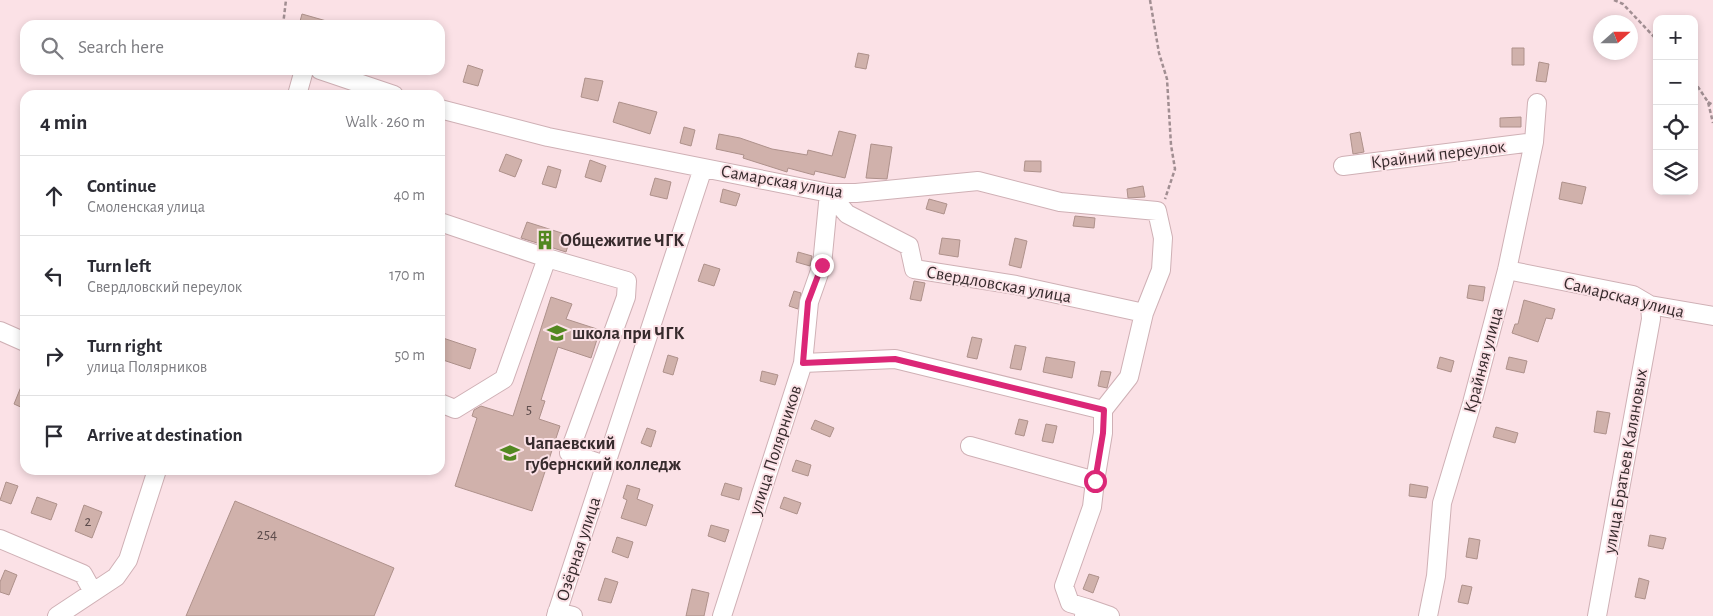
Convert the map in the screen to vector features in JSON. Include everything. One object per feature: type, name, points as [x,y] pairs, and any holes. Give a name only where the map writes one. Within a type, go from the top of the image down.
[{"type":"street","points":[[298,90],[303,75]]},
{"type":"street","points":[[335,75],[379,90]]},
{"type":"street","name":"Крайняя улица","points":[[1428,616],[1436,576],[1442,503],[1472,403],[1507,270],[1534,142],[1537,103]]},
{"type":"street","name":"Самарская улица","points":[[445,110],[548,137],[829,193],[856,194],[978,181],[1060,202],[1157,211]]},
{"type":"street","name":"Крайний переулок","points":[[1343,166],[1534,142]]},
{"type":"street","name":"Озёрная улица","points":[[562,615],[605,465],[703,168]]},
{"type":"street","name":"Свердловская улица","points":[[829,193],[847,214],[909,246],[914,269],[1016,285],[1144,313]]},
{"type":"street","name":"улица Полярников","points":[[722,616],[803,363],[808,302],[822,265],[829,193]]},
{"type":"street","points":[[1110,616],[1086,612],[1070,603],[1064,586],[1092,507],[1103,433],[1104,410],[1128,377],[1144,313],[1161,270],[1163,238],[1157,211]]},
{"type":"street","points":[[445,224],[547,258],[626,281],[626,297],[569,453],[605,465]]},
{"type":"street","points":[[445,405],[455,409],[504,379],[547,258]]},
{"type":"street","name":"Самарская улица","points":[[1507,270],[1633,295],[1650,305],[1713,316]]},
{"type":"street","name":"улица Братьев Каляновых","points":[[1597,616],[1651,319],[1650,305]]},
{"type":"street","points":[[0,331],[20,340]]},
{"type":"street","points":[[803,363],[895,359],[1104,410]]},
{"type":"street","points":[[970,446],[1095,481]]},
{"type":"street","points":[[57,616],[116,577],[128,560],[155,475]]},
{"type":"street","points":[[0,539],[84,574],[93,592]]},
{"type":"path","points":[[284,20],[286,0]]},
{"type":"path","points":[[1150,0],[1159,53],[1167,79],[1170,145],[1175,169],[1168,195],[1157,211]]},
{"type":"path","points":[[1614,0],[1623,4],[1653,36]]},
{"type":"path","points":[[1698,87],[1708,102],[1713,122]]},
{"type":"path","points":[[1708,102],[1713,105]]},
{"type":"building","points":[[302,14],[323,20],[300,20]]},
{"type":"building","points":[[1512,48],[1524,48],[1524,65],[1512,65]]},
{"type":"building","points":[[858,53],[869,55],[866,69],[855,67]]},
{"type":"building","points":[[1539,62],[1549,64],[1546,82],[1536,81]]},
{"type":"building","points":[[468,65],[483,70],[478,86],[463,82]]},
{"type":"building","points":[[585,78],[603,81],[598,101],[581,97]]},
{"type":"building","points":[[619,102],[657,112],[650,134],[613,122]]},
{"type":"building","points":[[1521,117],[1521,127],[1500,127],[1500,118]]},
{"type":"building","points":[[684,127],[695,130],[691,146],[680,143]]},
{"type":"building","points":[[839,131],[856,135],[845,178],[815,171],[814,175],[788,168],[787,172],[743,158],[744,155],[716,149],[719,134],[740,138],[772,149],[807,155],[808,150],[832,156]]},
{"type":"building","points":[[1360,132],[1364,152],[1353,154],[1350,134]]},
{"type":"building","points":[[871,144],[892,147],[887,179],[866,178]]},
{"type":"building","points":[[506,154],[522,160],[515,177],[499,171]]},
{"type":"building","points":[[590,160],[606,166],[601,182],[585,177]]},
{"type":"building","points":[[1025,161],[1041,161],[1041,172],[1024,171]]},
{"type":"building","points":[[548,166],[561,170],[556,188],[542,184]]},
{"type":"building","points":[[655,178],[671,182],[667,199],[650,195]]},
{"type":"building","points":[[1562,182],[1586,187],[1582,204],[1559,199]]},
{"type":"building","points":[[1143,186],[1145,197],[1128,198],[1127,189]]},
{"type":"building","points":[[723,189],[740,194],[736,206],[720,202]]},
{"type":"building","points":[[929,199],[947,204],[944,214],[926,209]]},
{"type":"building","points":[[1075,216],[1095,218],[1094,228],[1073,226]]},
{"type":"building","name":"Общежитие ЧГК","points":[[527,222],[571,236],[566,252],[521,238]]},
{"type":"building","points":[[942,238],[960,240],[958,257],[939,254]]},
{"type":"building","points":[[1015,238],[1027,241],[1021,268],[1009,265]]},
{"type":"building","points":[[798,252],[812,256],[810,266],[796,262]]},
{"type":"building","points":[[704,264],[720,269],[714,286],[698,281]]},
{"type":"building","points":[[914,281],[925,283],[921,301],[910,299]]},
{"type":"building","points":[[1469,285],[1485,287],[1483,301],[1467,298]]},
{"type":"building","points":[[794,291],[801,293],[798,309],[789,306]]},
{"type":"building","points":[[551,297],[572,304],[566,319],[600,330],[591,358],[558,347],[541,400],[545,401],[539,419],[560,426],[532,511],[455,486],[477,418],[472,416],[474,410],[481,406],[513,416]]},
{"type":"building","points":[[1524,300],[1555,309],[1552,319],[1546,318],[1538,342],[1512,333],[1515,324],[1518,324]]},
{"type":"building","points":[[972,337],[982,339],[977,359],[967,357]]},
{"type":"building","points":[[445,339],[476,349],[470,369],[445,361]]},
{"type":"building","points":[[1015,345],[1026,347],[1021,370],[1010,368]]},
{"type":"building","points":[[668,355],[678,358],[673,375],[663,372]]},
{"type":"building","points":[[1046,357],[1075,362],[1072,378],[1043,372]]},
{"type":"building","points":[[1440,357],[1454,361],[1451,372],[1437,368]]},
{"type":"building","points":[[1509,357],[1527,361],[1524,373],[1506,369]]},
{"type":"building","points":[[762,371],[778,375],[775,385],[760,381]]},
{"type":"building","points":[[1101,371],[1111,372],[1107,388],[1098,386]]},
{"type":"building","points":[[20,389],[20,407],[14,404]]},
{"type":"building","points":[[1597,411],[1610,413],[1606,434],[1594,432]]},
{"type":"building","points":[[1019,419],[1028,421],[1024,436],[1015,434]]},
{"type":"building","points":[[815,420],[834,428],[830,437],[811,429]]},
{"type":"building","points":[[1046,424],[1057,426],[1053,443],[1042,441]]},
{"type":"building","points":[[1496,427],[1518,433],[1515,443],[1493,437]]},
{"type":"building","points":[[647,428],[656,431],[651,447],[641,443]]},
{"type":"building","points":[[796,460],[811,465],[808,476],[792,471]]},
{"type":"building","points":[[6,482],[18,486],[11,504],[0,500]]},
{"type":"building","points":[[725,483],[742,488],[739,500],[721,495]]},
{"type":"building","points":[[1410,484],[1428,487],[1426,498],[1409,496]]},
{"type":"building","points":[[627,485],[640,489],[637,499],[653,505],[646,526],[621,518],[627,500],[623,498]]},
{"type":"building","points":[[37,497],[57,504],[51,520],[31,513]]},
{"type":"building","points":[[784,497],[801,503],[797,514],[780,508]]},
{"type":"building","points":[[235,501],[394,568],[374,616],[186,616]]},
{"type":"building","points":[[84,505],[102,512],[92,538],[75,531]]},
{"type":"building","points":[[711,525],[729,530],[725,542],[708,536]]},
{"type":"building","points":[[1650,535],[1666,538],[1663,549],[1648,546]]},
{"type":"building","points":[[617,537],[633,542],[628,558],[612,552]]},
{"type":"building","points":[[1469,538],[1480,540],[1477,559],[1466,557]]},
{"type":"building","points":[[5,570],[17,575],[9,595],[0,592],[0,582]]},
{"type":"building","points":[[1089,574],[1099,577],[1093,593],[1083,589]]},
{"type":"building","points":[[605,578],[618,582],[611,603],[598,600]]},
{"type":"building","points":[[1639,578],[1649,581],[1645,599],[1635,597]]},
{"type":"building","points":[[1462,585],[1472,587],[1468,604],[1458,602]]},
{"type":"building","points":[[692,589],[709,593],[704,616],[686,616]]},
{"type":"place","name":"Общежитие ЧГК","points":[[545,240]]},
{"type":"place","name":"школа при ЧГК","points":[[557,333]]},
{"type":"place","name":"Чапаевский губернский колледж","points":[[510,453]]},
{"type":"route","points":[[822,265],[808,302],[803,363],[895,359],[1104,410],[1103,433],[1095,481]]}]
